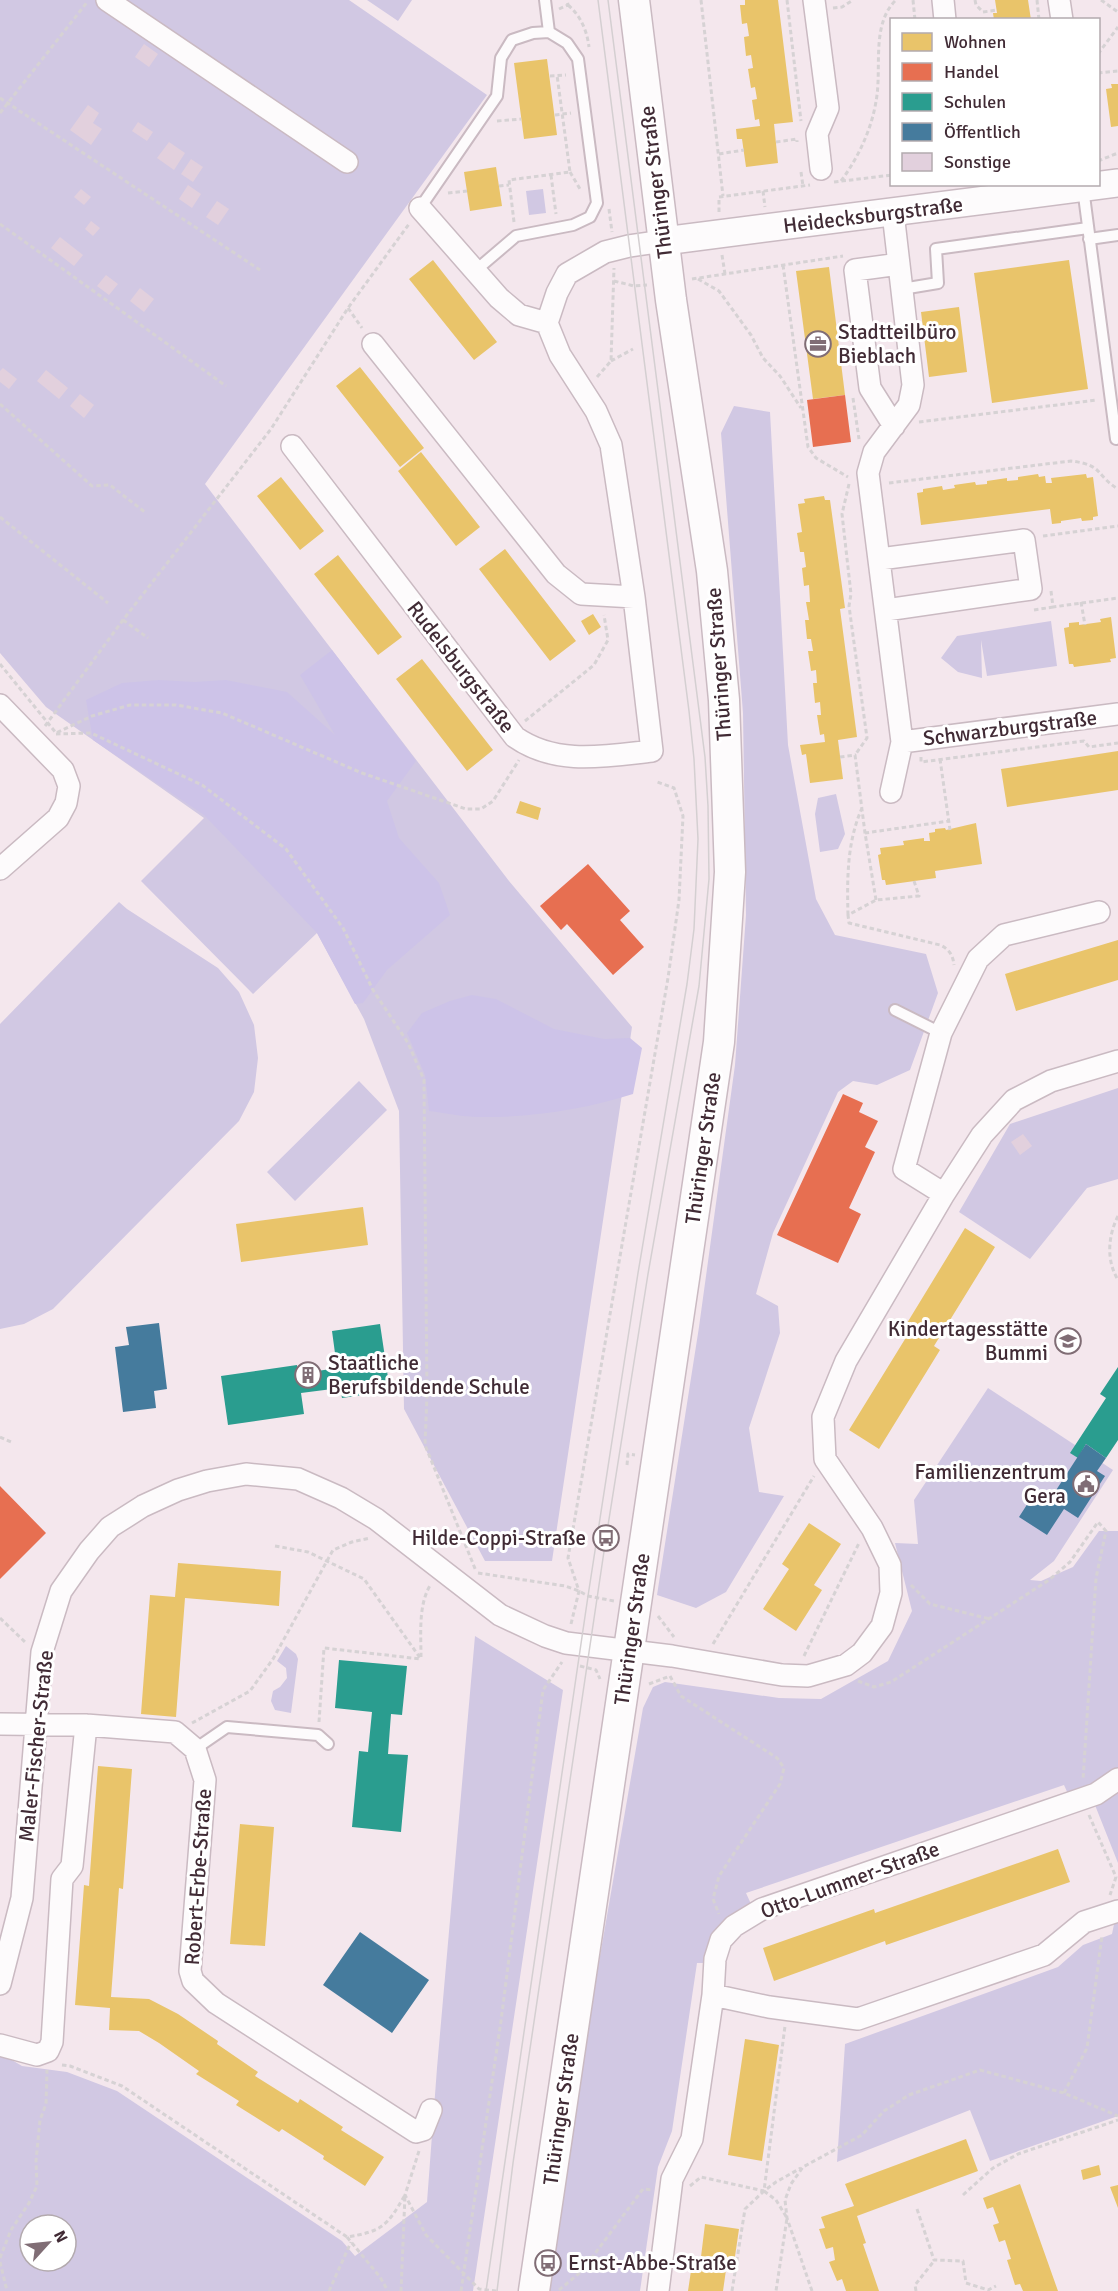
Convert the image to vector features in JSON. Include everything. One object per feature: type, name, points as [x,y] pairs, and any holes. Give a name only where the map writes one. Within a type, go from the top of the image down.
[{"type":"main road","name":"Thüringer Straße","points":[[534,2291],[719,1042],[730,872],[724,700],[683,280],[664,241],[634,0]]},
{"type":"street","points":[[107,0],[347,162]]},
{"type":"street","points":[[814,0],[828,108],[817,134],[822,178]]},
{"type":"street","points":[[943,0],[945,18]]},
{"type":"street","points":[[1059,0],[1062,18]]},
{"type":"street","name":"Heidecksburgstraße","points":[[1100,185],[1118,183]]},
{"type":"street","name":"Heidecksburgstraße","points":[[664,241],[893,213],[1083,186]]},
{"type":"street","points":[[420,208],[499,298],[519,315],[547,323],[557,293],[567,274],[605,252],[664,241]]},
{"type":"street","name":"Schwarzburgstraße","points":[[891,792],[911,741],[886,610],[868,473],[874,452],[902,425],[913,385],[893,213]]},
{"type":"street","points":[[899,264],[855,270],[870,388],[902,425]]},
{"type":"street","name":"Rudelsburgstraße","points":[[292,446],[515,737],[528,746],[563,757],[599,757],[652,751],[634,597],[611,445],[596,411],[560,355],[547,323]]},
{"type":"street","points":[[373,344],[556,574],[581,594],[634,597]]},
{"type":"street","points":[[880,559],[1033,538],[1030,589],[886,610]]},
{"type":"street","points":[[0,705],[43,740],[63,770],[69,786],[66,803],[58,818],[0,869]]},
{"type":"street","name":"Schwarzburgstraße","points":[[911,741],[1118,714]]},
{"type":"street","points":[[944,1194],[904,1169],[941,1033],[978,959],[1004,935],[1099,912]]},
{"type":"street","points":[[628,1652],[672,1656],[782,1675],[808,1676],[846,1665],[862,1653],[882,1626],[891,1593],[890,1565],[872,1528],[825,1459],[823,1417],[846,1361],[944,1194],[982,1135],[1014,1100],[1051,1081],[1118,1061]]},
{"type":"street","name":"Maler-Fischer-Straße","points":[[0,1984],[22,1899],[42,1652],[61,1591],[89,1551],[110,1527],[143,1506],[207,1481],[246,1474],[298,1479],[341,1498],[382,1523],[500,1615],[545,1636],[563,1656],[628,1652]]},
{"type":"street","points":[[0,1724],[86,1725],[175,1732],[195,1749]]},
{"type":"street","points":[[0,2045],[48,2057],[52,2042],[62,1879],[72,1866],[86,1725]]},
{"type":"street","name":"Robert-Erbe-Straße","points":[[195,1749],[205,1780],[190,1971],[193,1981],[216,2003],[416,2132]]},
{"type":"street","name":"Otto-Lummer-Straße","points":[[658,2291],[672,2179],[692,2139],[713,1995],[715,1959],[721,1940],[730,1930],[762,1909],[1096,1794],[1118,1779]]},
{"type":"street","points":[[713,1995],[787,2010],[858,2019],[1044,1956],[1084,1922],[1111,1914]]},
{"type":"street","points":[[416,2132],[423,2130],[431,2110]]},
{"type":"lane","points":[[545,0],[549,32]]},
{"type":"lane","points":[[420,208],[497,96],[501,58],[512,40],[533,33],[549,32],[567,43],[578,59],[597,204],[590,217],[573,225],[516,236],[475,271]]},
{"type":"lane","points":[[1083,186],[1110,398],[1116,439],[1118,438]]},
{"type":"lane","points":[[902,289],[938,283],[936,249],[1088,234],[1118,235]]},
{"type":"lane","points":[[895,1010],[941,1033]]},
{"type":"lane","points":[[195,1749],[226,1727],[318,1736],[328,1744]]},
{"type":"path","points":[[0,112],[88,0]]},
{"type":"path","points":[[701,0],[723,196]]},
{"type":"path","points":[[787,0],[801,127]]},
{"type":"path","points":[[841,181],[866,140],[877,95],[882,25],[887,10],[896,0]]},
{"type":"path","points":[[913,0],[915,18]]},
{"type":"path","points":[[975,0],[976,5],[983,12],[997,10]]},
{"type":"path","points":[[1037,0],[1039,18]]},
{"type":"path","points":[[1101,0],[1118,12]]},
{"type":"path","points":[[1100,51],[1118,27]]},
{"type":"path","points":[[1100,73],[1118,71]]},
{"type":"path","points":[[516,236],[509,180],[570,172],[557,75]]},
{"type":"path","points":[[0,98],[260,270]]},
{"type":"path","points":[[478,123],[521,118]]},
{"type":"path","points":[[776,142],[803,138]]},
{"type":"path","points":[[797,139],[798,151]]},
{"type":"path","points":[[719,154],[744,150]]},
{"type":"path","points":[[1100,160],[1118,153]]},
{"type":"path","points":[[800,162],[802,186]]},
{"type":"path","points":[[551,175],[557,228]]},
{"type":"path","points":[[724,274],[719,197],[802,186],[822,178],[841,181],[890,175]]},
{"type":"path","points":[[499,186],[509,185]]},
{"type":"path","points":[[43,740],[48,723],[123,621],[271,429],[348,308],[420,208]]},
{"type":"path","points":[[0,224],[226,386]]},
{"type":"path","points":[[611,361],[614,281],[634,286],[845,256]]},
{"type":"path","points":[[783,265],[808,447],[816,458],[850,478]]},
{"type":"path","points":[[683,280],[719,291],[751,335],[763,358],[780,376],[803,410]]},
{"type":"path","points":[[348,308],[373,344]]},
{"type":"path","points":[[585,393],[611,361],[633,349]]},
{"type":"path","points":[[853,396],[859,442]]},
{"type":"path","points":[[902,425],[1110,398]]},
{"type":"path","points":[[0,404],[92,486],[110,485],[146,513]]},
{"type":"path","points":[[880,484],[1071,461],[1089,463],[1100,471],[1108,483],[1118,489]]},
{"type":"path","points":[[852,469],[842,514],[851,594],[849,606],[867,738],[855,755],[876,900]]},
{"type":"path","points":[[0,517],[108,603]]},
{"type":"path","points":[[1033,538],[1118,526]]},
{"type":"path","points":[[1033,538],[1045,546]]},
{"type":"path","points":[[1050,587],[1053,607]]},
{"type":"path","points":[[539,710],[594,665],[608,640],[601,595]]},
{"type":"path","points":[[1030,610],[1118,598]]},
{"type":"path","points":[[1082,602],[1085,624]]},
{"type":"path","points":[[123,621],[148,638]]},
{"type":"path","points":[[0,664],[48,723]]},
{"type":"path","points":[[43,740],[92,716],[130,705],[176,705],[222,713],[362,773],[466,809],[481,809],[493,801],[528,746]]},
{"type":"path","points":[[43,740],[48,723]]},
{"type":"path","points":[[43,740],[91,733],[202,785],[286,849],[342,928],[373,990],[408,1043],[424,1080],[427,1372],[425,1445],[477,1573],[566,1586],[588,1596],[653,1608],[674,1637],[684,1639]]},
{"type":"path","points":[[911,741],[921,762],[1084,741],[1089,747],[1118,743]]},
{"type":"path","points":[[840,757],[855,755]]},
{"type":"path","points":[[940,759],[950,830]]},
{"type":"path","points":[[461,2291],[501,2021],[543,1690],[563,1656],[579,1591],[568,1558],[668,978],[679,900],[684,816],[674,788],[657,782]]},
{"type":"path","points":[[862,808],[855,825],[847,872],[849,923],[947,948],[953,960],[954,970]]},
{"type":"path","points":[[865,833],[949,820]]},
{"type":"path","points":[[848,915],[876,900],[918,896],[914,881]]},
{"type":"path","points":[[1118,1216],[1112,1229],[1109,1256],[1118,1280]]},
{"type":"path","points":[[0,1437],[11,1443]]},
{"type":"path","points":[[627,1465],[628,1454],[635,1455],[636,1447]]},
{"type":"path","points":[[713,1644],[825,1459]]},
{"type":"path","points":[[846,1665],[852,1676],[861,1684],[874,1687],[891,1682],[1049,1580],[1070,1562],[1098,1522],[1106,1531],[1096,1578],[1082,1799],[1116,1877],[1087,2048],[1064,2093]]},
{"type":"path","points":[[801,1661],[864,1534]]},
{"type":"path","points":[[175,1732],[250,1690],[273,1659],[333,1550],[352,1542],[379,1536]]},
{"type":"path","points":[[275,1546],[308,1552],[350,1570],[364,1579],[421,1659]]},
{"type":"path","points":[[890,1565],[930,1604],[990,1619]]},
{"type":"path","points":[[421,1659],[424,1594],[431,1584]]},
{"type":"path","points":[[0,1618],[21,1639]]},
{"type":"path","points":[[703,1642],[724,1646]]},
{"type":"path","points":[[318,1736],[324,1648],[421,1659]]},
{"type":"path","points":[[577,1665],[596,1670],[603,1684]]},
{"type":"path","points":[[646,1688],[650,1682],[670,1676],[681,1696],[777,1758],[784,1768],[780,1784],[719,1876],[713,1899],[721,1919],[730,1930]]},
{"type":"path","points":[[764,2191],[787,2010]]},
{"type":"path","points":[[7,2291],[0,2260],[11,2230],[37,2186],[36,2161],[40,2120],[46,2104],[48,2057],[122,2086],[346,2237],[380,2277],[388,2291]]},
{"type":"path","points":[[732,2291],[745,2209],[776,2182],[862,2135],[884,2111],[909,2095],[980,2070],[1064,2093],[1118,2116]]},
{"type":"path","points":[[963,2194],[993,2168],[1018,2154],[1118,2120]]},
{"type":"path","points":[[346,2237],[371,2233],[390,2221],[405,2195],[420,2147],[416,2132]]},
{"type":"path","points":[[776,2291],[787,2218],[785,2200],[791,2184],[803,2167]]},
{"type":"path","points":[[558,2291],[582,2271],[643,2189],[679,2196],[701,2177],[764,2191],[776,2200],[787,2218],[812,2291]]},
{"type":"path","points":[[405,2195],[426,2235],[479,2289],[495,2291]]},
{"type":"path","points":[[400,2291],[405,2195]]},
{"type":"path","points":[[916,2209],[934,2260]]},
{"type":"path","points":[[329,2291],[351,2242]]},
{"type":"path","points":[[934,2260],[963,2261],[966,2283],[988,2290],[996,2286]]},
{"type":"path","points":[[916,2291],[915,2285],[934,2260]]},
{"type":"shaded area","points":[[0,0],[349,0],[487,95],[205,484],[509,881],[632,1027],[552,1561],[485,1561],[404,1409],[399,1111],[364,1019],[317,933],[253,994],[141,881],[204,818],[46,707],[0,653]]},
{"type":"shaded area","points":[[367,0],[412,0],[398,21]]},
{"type":"shaded area","points":[[543,189],[546,213],[529,215],[526,191]]},
{"type":"shaded area","points":[[734,406],[770,412],[788,745],[816,899],[835,935],[926,954],[938,993],[910,1070],[877,1085],[853,1081],[838,1092],[773,1233],[756,1294],[778,1306],[780,1333],[749,1428],[759,1492],[784,1496],[726,1592],[696,1608],[657,1595],[699,1327],[735,1065],[746,915],[743,713],[721,433]]},
{"type":"shaded area","points":[[1051,621],[1057,666],[987,676],[981,640],[982,678],[958,672],[941,658],[957,636]]},
{"type":"shaded area","points":[[332,650],[416,761],[387,801],[399,838],[439,883],[450,915],[387,970],[363,1003],[355,1004],[317,933],[204,815],[93,740],[86,700],[122,683],[159,680],[194,682],[226,680],[287,692],[335,735],[300,675]]},
{"type":"shaded area","points":[[836,794],[845,834],[838,849],[820,852],[815,814],[818,798]]},
{"type":"shaded area","points":[[119,902],[218,968],[239,992],[254,1025],[258,1058],[254,1092],[239,1121],[53,1309],[24,1324],[0,1329],[0,1024]]},
{"type":"shaded area","points":[[472,995],[496,999],[554,1029],[604,1039],[630,1038],[642,1048],[633,1094],[577,1108],[517,1116],[473,1117],[429,1111],[425,1075],[407,1033],[422,1013],[450,1001]]},
{"type":"shaded area","points":[[359,1081],[387,1110],[295,1201],[267,1172]]},
{"type":"shaded area","points":[[1118,1088],[1118,1179],[1087,1188],[1030,1259],[959,1212],[1010,1124]]},
{"type":"shaded area","points":[[988,1388],[1113,1470],[1054,1561],[1030,1580],[1041,1581],[1073,1567],[1099,1531],[1118,1531],[1118,1863],[1089,1790],[1069,1796],[1064,1785],[746,1893],[751,1904],[727,1919],[716,1930],[708,1963],[697,1963],[672,2131],[658,2167],[640,2291],[549,2291],[569,2135],[643,1708],[653,1687],[665,1682],[779,1698],[821,1699],[888,1661],[912,1611],[895,1543],[918,1544],[914,1500]]},
{"type":"shaded area","points":[[475,1636],[563,1690],[473,2291],[0,2291],[0,2053],[22,2066],[67,2072],[117,2091],[342,2241],[355,2256],[427,2202]]},
{"type":"shaded area","points":[[286,1646],[296,1654],[298,1659],[291,1713],[275,1710],[271,1701],[273,1691],[280,1687],[287,1678],[286,1668],[277,1661]]},
{"type":"shaded area","points":[[1118,1905],[1118,2116],[990,2161],[970,2110],[837,2162],[845,2044],[1058,1967],[1083,1945],[1112,1934]]},
{"type":"building: Wohnen","points":[[745,0],[778,0],[793,122],[774,124],[778,163],[746,167],[742,139],[737,139],[736,129],[760,126],[759,119],[755,120],[752,100],[757,99],[755,87],[751,88],[748,69],[753,68],[751,55],[746,56],[744,37],[749,36],[747,23],[742,24],[740,5],[745,5]]},
{"type":"building: Wohnen","points":[[995,0],[1028,0],[1031,18],[994,18],[993,13],[997,13]]},
{"type":"building: Wohnen","points":[[547,59],[557,135],[524,139],[514,63]]},
{"type":"building: Wohnen","points":[[1111,84],[1118,84],[1118,126],[1111,127],[1106,89],[1112,88]]},
{"type":"building: Wohnen","points":[[496,167],[502,206],[470,211],[464,172]]},
{"type":"building: Wohnen","points":[[433,260],[497,342],[474,360],[409,279]]},
{"type":"building: Wohnen","points":[[1069,260],[1088,389],[992,403],[974,273]]},
{"type":"building: Wohnen","points":[[829,267],[845,395],[813,399],[796,271]]},
{"type":"building: Wohnen","points":[[959,307],[967,372],[929,377],[921,312]]},
{"type":"building: Wohnen","points":[[360,367],[424,448],[400,467],[336,386]]},
{"type":"building: Wohnen","points":[[421,452],[480,527],[456,546],[398,471]]},
{"type":"building: Wohnen","points":[[1038,474],[1039,477],[1045,476],[1046,483],[1052,483],[1051,478],[1086,474],[1087,478],[1093,477],[1098,516],[1093,517],[1093,520],[1082,521],[1081,518],[1052,524],[1050,509],[921,525],[917,493],[923,492],[923,489],[942,486],[943,490],[955,488],[954,485],[975,482],[976,485],[987,484],[987,481],[1007,478],[1007,481],[1018,480],[1018,477]]},
{"type":"building: Wohnen","points":[[281,477],[324,531],[300,550],[257,496]]},
{"type":"building: Wohnen","points":[[824,496],[825,500],[830,500],[845,608],[840,609],[857,737],[838,740],[843,779],[810,783],[806,754],[802,755],[800,745],[825,742],[824,734],[820,735],[817,715],[821,715],[820,702],[815,703],[813,683],[817,683],[816,670],[811,671],[808,651],[813,651],[811,639],[807,639],[805,620],[809,620],[806,602],[810,602],[809,585],[804,586],[802,568],[806,567],[804,552],[800,552],[797,533],[802,532],[798,504],[805,503],[804,499]]},
{"type":"building: Wohnen","points":[[505,549],[576,641],[550,661],[479,569]]},
{"type":"building: Wohnen","points":[[338,555],[402,637],[378,655],[314,574]]},
{"type":"building: Wohnen","points":[[593,614],[601,627],[589,635],[581,621]]},
{"type":"building: Wohnen","points":[[1111,617],[1116,658],[1110,659],[1111,662],[1074,667],[1073,664],[1069,664],[1064,628],[1069,627],[1069,623],[1079,622],[1079,625],[1101,622],[1100,619]]},
{"type":"building: Wohnen","points":[[422,659],[493,750],[467,771],[396,679]]},
{"type":"building: Wohnen","points":[[1118,751],[1118,790],[1007,807],[1001,769]]},
{"type":"building: Wohnen","points":[[520,801],[541,808],[538,820],[516,813]]},
{"type":"building: Wohnen","points":[[976,823],[982,864],[935,871],[936,878],[886,885],[885,880],[882,880],[878,855],[881,854],[880,848],[904,845],[903,841],[924,838],[924,841],[930,841],[929,833],[935,832],[935,829],[945,828],[946,830]]},
{"type":"building: Wohnen","points":[[1118,940],[1118,980],[1016,1011],[1005,974]]},
{"type":"building: Wohnen","points":[[363,1207],[368,1245],[241,1262],[236,1224]]},
{"type":"building: Wohnen","points":[[965,1228],[995,1247],[934,1346],[940,1350],[879,1449],[849,1430],[910,1331],[904,1328]]},
{"type":"building: Wohnen","points":[[809,1523],[841,1544],[814,1585],[822,1590],[796,1631],[763,1609],[789,1569],[782,1564]]},
{"type":"building: Wohnen","points":[[178,1563],[281,1571],[279,1606],[185,1598],[176,1717],[141,1714],[150,1595],[175,1597]]},
{"type":"building: Wohnen","points":[[98,1766],[132,1769],[123,1889],[119,1888],[111,1997],[149,1999],[178,2014],[258,2072],[255,2076],[298,2103],[300,2099],[343,2127],[341,2130],[384,2157],[365,2186],[282,2129],[279,2132],[236,2105],[239,2101],[196,2074],[199,2071],[159,2043],[139,2031],[109,2030],[110,2008],[75,2005],[84,1885],[89,1886]]},
{"type":"building: Wohnen","points":[[240,1824],[274,1827],[265,1946],[230,1944]]},
{"type":"building: Wohnen","points":[[1058,1849],[1070,1882],[886,1945],[885,1941],[774,1981],[763,1948],[874,1909],[875,1913]]},
{"type":"building: Wohnen","points":[[745,2039],[779,2045],[762,2161],[728,2155]]},
{"type":"building: Wohnen","points":[[966,2139],[978,2171],[857,2216],[866,2243],[863,2244],[879,2291],[846,2291],[842,2279],[837,2281],[829,2262],[835,2260],[833,2247],[826,2249],[819,2229],[825,2228],[821,2217],[854,2206],[845,2184]]},
{"type":"building: Wohnen","points":[[1099,2165],[1101,2175],[1083,2180],[1081,2170]]},
{"type":"building: Wohnen","points":[[1020,2184],[1058,2291],[1023,2291],[1020,2284],[1015,2285],[1007,2260],[1011,2259],[1005,2240],[999,2242],[993,2225],[999,2223],[993,2207],[987,2209],[983,2198]]},
{"type":"building: Wohnen","points":[[1118,2185],[1118,2208],[1110,2187]]},
{"type":"building: Wohnen","points":[[705,2224],[739,2229],[733,2270],[726,2270],[723,2291],[688,2291],[692,2264],[700,2265]]},
{"type":"building: Handel","points":[[845,395],[851,442],[813,447],[807,400]]},
{"type":"building: Handel","points":[[588,864],[630,911],[620,920],[644,947],[613,975],[567,924],[561,930],[540,906]]},
{"type":"building: Handel","points":[[843,1094],[863,1103],[859,1112],[878,1121],[865,1147],[875,1152],[849,1208],[861,1214],[838,1263],[777,1235]]},
{"type":"building: Handel","points":[[0,1486],[46,1533],[0,1579]]},
{"type":"building: Schulen","name":"Staatliche Berufsbildende Schule","points":[[380,1324],[390,1391],[342,1398],[340,1388],[301,1393],[304,1414],[228,1425],[221,1376],[297,1365],[298,1374],[337,1368],[332,1331]]},
{"type":"building: Schulen","points":[[1118,1367],[1118,1440],[1106,1458],[1086,1444],[1078,1458],[1070,1453],[1106,1398],[1100,1394]]},
{"type":"building: Schulen","points":[[339,1660],[407,1666],[402,1715],[391,1714],[388,1754],[408,1755],[401,1832],[352,1827],[359,1751],[368,1752],[372,1712],[335,1708]]},
{"type":"building: Öffentlich","points":[[159,1323],[167,1389],[154,1391],[156,1408],[123,1412],[115,1347],[129,1345],[126,1327]]},
{"type":"building: Öffentlich","points":[[1086,1444],[1106,1458],[1097,1471],[1105,1476],[1078,1518],[1064,1509],[1047,1535],[1019,1517],[1037,1489],[1051,1498]]},
{"type":"building: Öffentlich","points":[[360,1932],[429,1980],[392,2033],[323,1985]]},
{"type":"building: Sonstige","points":[[144,44],[158,54],[149,67],[135,57]]},
{"type":"building: Sonstige","points":[[88,105],[99,113],[93,123],[102,129],[91,145],[70,130]]},
{"type":"building: Sonstige","points":[[138,122],[153,132],[147,141],[132,131]]},
{"type":"building: Sonstige","points":[[169,142],[185,153],[174,170],[157,158]]},
{"type":"building: Sonstige","points":[[191,159],[203,167],[193,182],[181,174]]},
{"type":"building: Sonstige","points":[[188,185],[201,194],[192,208],[179,199]]},
{"type":"building: Sonstige","points":[[81,189],[91,197],[84,205],[74,197]]},
{"type":"building: Sonstige","points":[[217,201],[229,209],[218,225],[206,217]]},
{"type":"building: Sonstige","points":[[91,221],[100,228],[93,236],[85,229]]},
{"type":"building: Sonstige","points":[[60,237],[83,255],[74,266],[51,248]]},
{"type":"building: Sonstige","points":[[106,275],[118,284],[109,295],[97,286]]},
{"type":"building: Sonstige","points":[[140,288],[154,299],[144,312],[130,301]]},
{"type":"building: Sonstige","points":[[3,368],[17,379],[9,389],[0,382],[0,371]]},
{"type":"building: Sonstige","points":[[46,370],[68,388],[59,399],[37,381]]},
{"type":"building: Sonstige","points":[[80,394],[94,405],[84,418],[70,406]]},
{"type":"building: Sonstige","points":[[1023,1134],[1032,1146],[1020,1155],[1011,1142]]},
{"type":"tram line","points":[[486,2291],[588,1596],[694,929],[698,839],[694,759],[598,0]]},
{"type":"tram line","points":[[497,2291],[513,2163],[606,1538],[648,1274],[699,986],[709,879],[705,757],[608,0]]},
{"type":"place","name":"Stadtteilbüro Bieblach","points":[[818,344]]},
{"type":"place","name":"Kindertagesstätte Bummi","points":[[1068,1341]]},
{"type":"place","name":"Staatliche Berufsbildende Schule","points":[[308,1375]]},
{"type":"place","name":"Familienzentrum Gera","points":[[1086,1484]]},
{"type":"place","name":"Hilde-Coppi-Straße","points":[[606,1538]]},
{"type":"place","name":"Ernst-Abbe-Straße","points":[[548,2263]]}]
